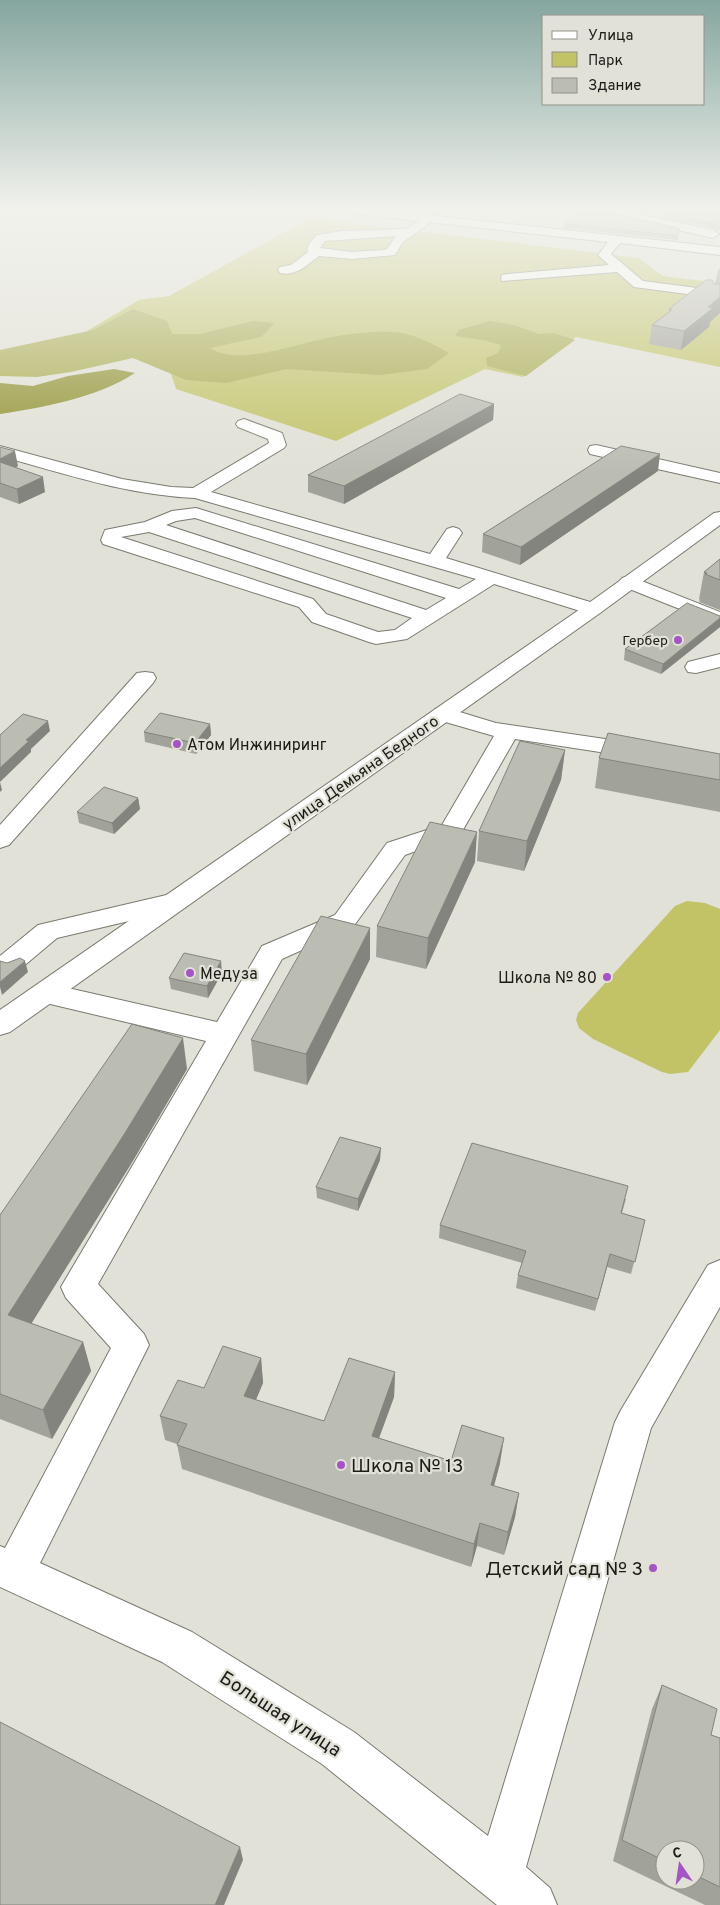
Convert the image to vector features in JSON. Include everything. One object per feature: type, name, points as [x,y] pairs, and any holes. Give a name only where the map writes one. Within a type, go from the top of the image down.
[{"type":"main road","points":[[196,493],[278,445],[276,436],[244,424]]},
{"type":"main road","points":[[596,450],[720,478]]},
{"type":"main road","points":[[0,451],[120,484],[170,493],[196,493],[492,577],[593,608]]},
{"type":"main road","points":[[461,596],[196,513],[172,516],[150,526],[111,534],[110,540],[306,603],[319,618],[376,638],[400,635],[492,577]]},
{"type":"main road","name":"улица Демьяна Бедного","points":[[0,1025],[719,519]]},
{"type":"main road","points":[[150,526],[428,617]]},
{"type":"main road","points":[[435,561],[453,533]]},
{"type":"main road","points":[[629,582],[720,619]]},
{"type":"main road","points":[[696,667],[720,660]]},
{"type":"main road","points":[[0,840],[145,678]]},
{"type":"main road","points":[[442,714],[508,731],[662,755]]},
{"type":"main road","points":[[7,1569],[132,1345],[78,1287],[272,953],[344,921],[396,850],[451,830],[508,731]]},
{"type":"main road","points":[[9,963],[48,931],[175,902]]},
{"type":"main road","points":[[46,993],[224,1035]]},
{"type":"main road","points":[[500,1875],[634,1422],[720,1275]]},
{"type":"main road","name":"Большая улица","points":[[7,1569],[185,1652],[338,1748],[500,1875],[533,1905]]},
{"type":"green space","points":[[162,297],[720,297],[720,367],[576,337],[523,377],[485,369],[336,441],[176,389],[163,350],[87,331],[139,300]]},
{"type":"green space","points":[[687,901],[705,903],[720,909],[720,1030],[688,1072],[670,1074],[593,1039],[579,1028],[576,1020],[578,1013],[675,906]]},
{"type":"shaded area","points":[[133,309],[167,321],[172,334],[200,334],[253,321],[275,323],[261,337],[210,348],[222,353],[236,355],[269,352],[331,337],[384,332],[415,336],[449,353],[427,369],[380,375],[287,369],[226,383],[186,380],[133,358],[71,372],[37,377],[0,376],[0,350],[93,330]]},
{"type":"shaded area","points":[[489,321],[514,325],[539,334],[554,333],[575,340],[526,376],[487,366],[486,358],[498,353],[501,345],[455,336],[459,330]]},
{"type":"shaded area","points":[[114,369],[135,373],[120,382],[87,395],[52,405],[0,414],[0,383],[33,386],[68,376]]},
{"type":"building","points":[[684,297],[720,297],[708,307],[713,308],[684,331],[652,325],[672,310],[669,309]]},
{"type":"building","points":[[460,394],[494,404],[344,486],[308,475]]},
{"type":"building","points":[[621,446],[660,454],[521,547],[483,534]]},
{"type":"building","points":[[0,447],[15,451],[0,459]]},
{"type":"building","points":[[0,462],[43,477],[17,489],[0,483]]},
{"type":"building","points":[[720,559],[720,580],[705,574],[707,573],[704,572]]},
{"type":"building","points":[[687,603],[720,616],[720,618],[663,664],[625,649]]},
{"type":"building","points":[[160,713],[210,724],[195,743],[144,732]]},
{"type":"building","points":[[23,714],[48,721],[26,740],[29,741],[0,768],[0,735]]},
{"type":"building","points":[[608,733],[720,754],[720,780],[599,758]]},
{"type":"building","points":[[520,741],[565,750],[527,841],[479,831]]},
{"type":"building","points":[[104,787],[138,798],[112,823],[77,812]]},
{"type":"building","points":[[430,822],[477,832],[428,938],[377,926]]},
{"type":"building","points":[[321,916],[370,928],[306,1054],[251,1040]]},
{"type":"building","points":[[184,953],[221,961],[207,986],[169,978]]},
{"type":"building","points":[[20,958],[25,961],[0,982],[0,961],[7,963]]},
{"type":"building","points":[[132,1024],[183,1038],[125,1133],[8,1315],[83,1342],[43,1410],[0,1394],[0,1215]]},
{"type":"building","points":[[340,1137],[381,1148],[358,1199],[316,1187]]},
{"type":"building","points":[[472,1143],[628,1186],[621,1213],[645,1220],[635,1262],[610,1254],[598,1299],[518,1275],[526,1251],[440,1225]]},
{"type":"building","points":[[223,1346],[261,1358],[244,1396],[324,1421],[349,1358],[395,1372],[372,1436],[451,1461],[462,1425],[504,1438],[491,1485],[519,1493],[508,1532],[480,1523],[474,1544],[177,1445],[187,1424],[160,1416],[178,1380],[204,1388]]},
{"type":"building","points":[[662,1685],[717,1709],[711,1735],[720,1738],[720,1887],[705,1880],[705,1840],[655,1840],[655,1856],[622,1840]]},
{"type":"building","points":[[0,1722],[240,1847],[215,1905],[0,1905]]},
{"type":"place","name":"Гербер","points":[[678,640]]},
{"type":"place","name":"Атом Инжиниринг","points":[[177,744]]},
{"type":"place","name":"Медуза","points":[[190,973]]},
{"type":"place","name":"Школа № 80","points":[[607,977]]},
{"type":"place","name":"Школа № 13","points":[[341,1465]]},
{"type":"place","name":"Детский сад № 3","points":[[653,1568]]}]
